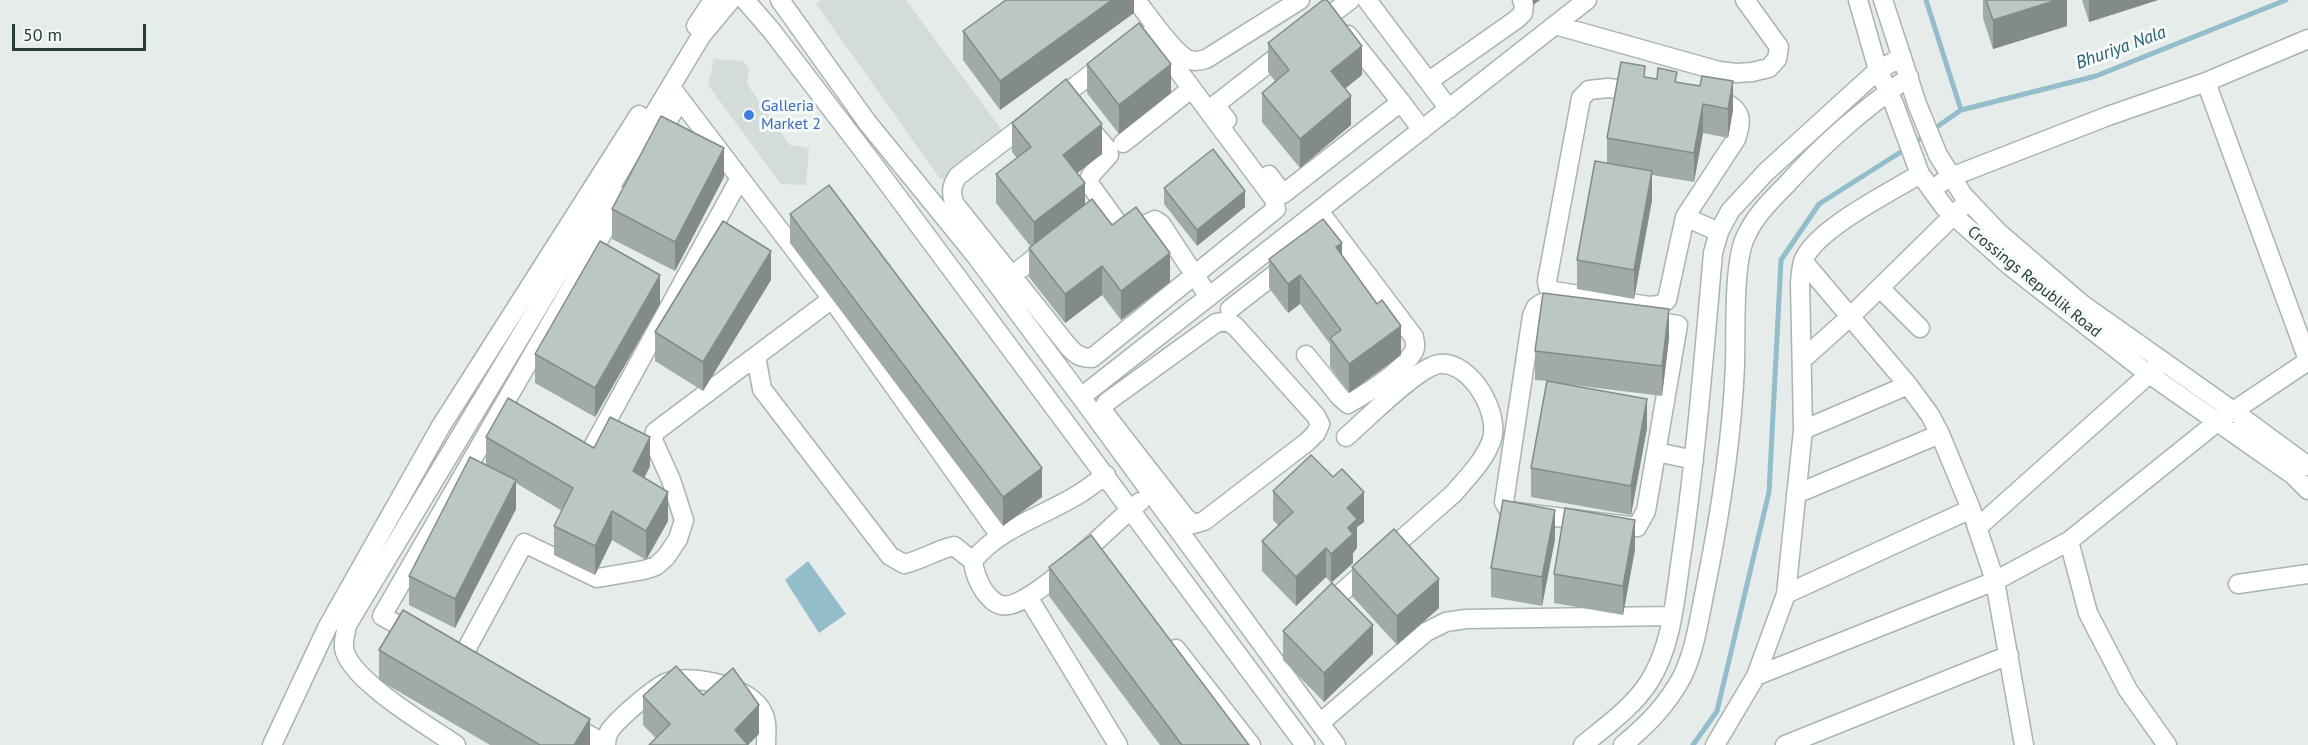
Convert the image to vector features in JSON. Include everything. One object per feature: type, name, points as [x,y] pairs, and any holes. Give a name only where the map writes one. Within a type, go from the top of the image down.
[{"type":"street","points":[[272,745],[327,628],[441,426],[713,0]]},
{"type":"street","points":[[731,0],[705,29],[675,93],[495,420],[382,616],[465,664],[524,543],[597,578],[656,566],[666,558],[678,539],[684,520],[671,480],[653,440],[655,432],[832,299]]},
{"type":"street","points":[[774,0],[750,6],[1106,475],[1305,745]]},
{"type":"street","points":[[780,0],[867,122],[1004,280],[1076,354],[1084,358],[1092,358],[1276,209],[1274,200],[1154,38],[1144,36],[1137,39],[1071,105],[958,176],[953,183],[951,193],[954,203],[1004,280],[1081,397],[1156,490],[1194,524],[1204,521],[1307,442],[1316,433],[1320,424],[1316,416],[1235,326],[1227,321],[1216,323],[1107,402],[1102,410],[1156,490],[1270,656],[1336,745]]},
{"type":"street","points":[[1136,0],[1176,49],[1185,58],[1195,62],[1206,59],[1300,0]]},
{"type":"street","points":[[1350,0],[1215,105],[1283,194],[1401,102]]},
{"type":"street","points":[[1367,0],[1449,109]]},
{"type":"street","points":[[1429,81],[1517,19],[1523,13],[1522,0]]},
{"type":"street","points":[[1306,355],[1348,404],[1367,393],[1405,363],[1415,348],[1414,337],[1317,232],[1319,211],[1587,0]]},
{"type":"street","points":[[1555,25],[1719,71],[1752,72],[1769,68],[1777,59],[1779,47],[1745,0]]},
{"type":"street","name":"Crossings Republik Road","points":[[1858,0],[1878,70],[1922,175],[1953,215],[2010,266],[2149,374],[2293,475],[2308,490]]},
{"type":"street","points":[[1883,0],[1917,104],[1938,155],[1969,201],[1998,232],[2082,304],[2308,466]]},
{"type":"street","points":[[1332,14],[1422,130]]},
{"type":"street","points":[[1715,745],[1756,676],[1786,594],[1803,430],[1800,282],[1803,261],[1813,244],[1827,231],[1922,175],[1951,177],[2108,116],[2206,82],[2308,39]]},
{"type":"street","points":[[1583,745],[1632,703],[1649,681],[1660,656],[1672,616],[1694,460],[1713,254],[1719,232],[1730,211],[1766,172],[1878,70],[1902,57]]},
{"type":"street","points":[[1623,745],[1647,726],[1666,704],[1683,675],[1695,639],[1714,546],[1729,443],[1734,393],[1738,263],[1743,241],[1761,211],[1842,127],[1909,78]]},
{"type":"street","points":[[1756,676],[1995,581],[2069,541],[2232,410],[2308,361],[2206,82]]},
{"type":"street","points":[[1608,88],[1675,95],[1724,102],[1734,107],[1739,116],[1740,128],[1736,139],[1685,217],[1667,300],[1660,305],[1649,306],[1566,293],[1554,291],[1548,287],[1547,281],[1581,98],[1589,90],[1608,88]]},
{"type":"street","points":[[1123,143],[1191,89]]},
{"type":"street","points":[[675,93],[832,299],[1000,536]]},
{"type":"street","points":[[456,745],[366,682],[351,666],[343,648],[347,625],[675,93]]},
{"type":"street","points":[[1071,105],[1108,150],[1109,155],[1091,175],[1088,182],[1099,208],[1122,229],[1130,231],[1155,220],[1201,268],[1224,285]]},
{"type":"street","points":[[1214,157],[1232,144]]},
{"type":"street","points":[[564,453],[584,463],[740,178]]},
{"type":"street","points":[[1803,359],[1851,316],[1969,201]]},
{"type":"street","points":[[1317,232],[1319,211]]},
{"type":"street","points":[[1685,217],[1719,232]]},
{"type":"street","points":[[1081,397],[1224,285],[1317,232]]},
{"type":"street","points":[[1004,280],[1067,233]]},
{"type":"street","points":[[1230,309],[1301,254]]},
{"type":"street","points":[[1803,261],[1908,385],[1930,415],[1940,434],[1971,509],[1995,581],[2009,655],[2019,743]]},
{"type":"street","points":[[1201,268],[1209,297]]},
{"type":"street","points":[[1880,288],[1920,328]]},
{"type":"street","points":[[1538,304],[1678,325],[1669,376],[1646,511],[1637,526],[1516,512],[1508,509],[1504,502],[1532,316],[1538,304]]},
{"type":"street","points":[[1186,315],[1201,334]]},
{"type":"street","points":[[756,356],[762,389],[890,556],[904,564],[919,561],[941,549],[954,546],[973,561]]},
{"type":"street","points":[[1977,528],[2163,361]]},
{"type":"street","points":[[1310,620],[1453,494],[1471,474],[1492,440],[1493,416],[1471,377],[1455,365],[1438,364],[1416,376],[1346,437]]},
{"type":"street","points":[[1669,376],[1701,382]]},
{"type":"street","points":[[1803,430],[1908,385]]},
{"type":"street","points":[[495,420],[515,429]]},
{"type":"street","points":[[1796,494],[1940,434]]},
{"type":"street","points":[[1657,452],[1694,460]]},
{"type":"street","points":[[1106,475],[1080,494],[1000,536],[982,549],[973,561],[974,573],[991,601],[1002,606],[1028,597],[1097,548],[1131,509],[1156,490]]},
{"type":"street","points":[[1786,594],[1971,509]]},
{"type":"street","points":[[2069,541],[2088,613],[2128,690],[2167,745]]},
{"type":"street","points":[[2238,584],[2308,574]]},
{"type":"street","points":[[1028,597],[1118,745]]},
{"type":"street","points":[[1320,723],[1426,632],[1446,622],[1466,619],[1672,616]]},
{"type":"street","points":[[1165,635],[1251,745]]},
{"type":"street","points":[[1270,656],[1286,642]]},
{"type":"street","points":[[1785,745],[1814,739],[2009,655]]},
{"type":"street","points":[[553,714],[606,744],[609,732],[627,713],[667,682],[682,678],[729,686],[756,704],[763,712],[766,724],[766,745]]},
{"type":"shaded area","points":[[821,0],[906,0],[1006,136],[941,180],[816,4]]},
{"type":"shaded area","name":"Galleria Market 2","points":[[714,59],[743,61],[749,68],[747,84],[790,145],[809,148],[806,185],[781,184],[708,85]]},
{"type":"water","points":[[808,561],[846,614],[819,633],[785,580]]},
{"type":"building","points":[[1006,0],[1112,0],[1000,81],[963,31]]},
{"type":"building","points":[[1323,0],[1327,0],[1362,46],[1331,71],[1351,96],[1300,139],[1262,93],[1289,70],[1268,43]]},
{"type":"building","points":[[1986,0],[2057,0],[1993,20]]},
{"type":"building","points":[[1139,23],[1171,64],[1119,105],[1087,64]]},
{"type":"building","points":[[1621,62],[1645,66],[1644,77],[1657,79],[1658,68],[1677,72],[1675,82],[1700,86],[1702,76],[1733,81],[1728,109],[1703,104],[1694,153],[1607,138]]},
{"type":"building","points":[[1066,79],[1102,124],[1063,155],[1085,183],[1034,222],[996,174],[1031,147],[1012,123]]},
{"type":"building","points":[[661,116],[724,148],[675,242],[612,209]]},
{"type":"building","points":[[1213,149],[1245,191],[1197,230],[1164,188]]},
{"type":"building","points":[[1595,161],[1652,171],[1634,270],[1577,260]]},
{"type":"building","points":[[829,185],[1042,468],[1003,497],[790,214]]},
{"type":"building","points":[[1092,199],[1112,225],[1136,207],[1170,253],[1121,291],[1102,266],[1065,294],[1029,248]]},
{"type":"building","points":[[1323,219],[1342,243],[1336,247],[1377,304],[1382,300],[1401,326],[1349,364],[1330,338],[1341,330],[1300,275],[1288,284],[1269,259]]},
{"type":"building","points":[[723,221],[771,251],[703,362],[655,332]]},
{"type":"building","points":[[600,241],[660,275],[595,388],[535,354]]},
{"type":"building","points":[[1543,293],[1669,309],[1662,366],[1535,351]]},
{"type":"building","points":[[1547,381],[1647,399],[1631,486],[1531,468]]},
{"type":"building","points":[[508,398],[594,448],[610,417],[650,437],[633,471],[668,492],[646,531],[612,511],[595,546],[554,526],[573,488],[486,437]]},
{"type":"building","points":[[1311,455],[1333,477],[1342,469],[1364,492],[1347,508],[1357,519],[1348,528],[1353,534],[1331,554],[1326,548],[1296,577],[1262,541],[1293,512],[1273,491]]},
{"type":"building","points":[[470,457],[516,480],[455,599],[409,576]]},
{"type":"building","points":[[1503,500],[1555,510],[1542,577],[1491,568]]},
{"type":"building","points":[[1565,508],[1635,520],[1623,586],[1554,574]]},
{"type":"building","points":[[1394,529],[1439,579],[1397,616],[1352,567]]},
{"type":"building","points":[[1091,535],[1249,745],[1182,745],[1049,567]]},
{"type":"building","points":[[1332,583],[1373,625],[1324,673],[1283,631]]},
{"type":"building","points":[[403,610],[590,719],[574,745],[540,745],[379,650]]},
{"type":"building","points":[[676,666],[703,695],[733,668],[759,705],[735,730],[748,745],[649,745],[670,724],[643,696]]},
{"type":"waterway","points":[[1926,0],[1961,110]]},
{"type":"waterway","name":"Bhuriya Nala","points":[[1693,745],[1717,711],[1769,492],[1781,260],[1819,204],[1907,148],[1961,110],[2096,76],[2286,0]]},
{"type":"place","name":"Galleria Market 2","points":[[749,115]]}]
